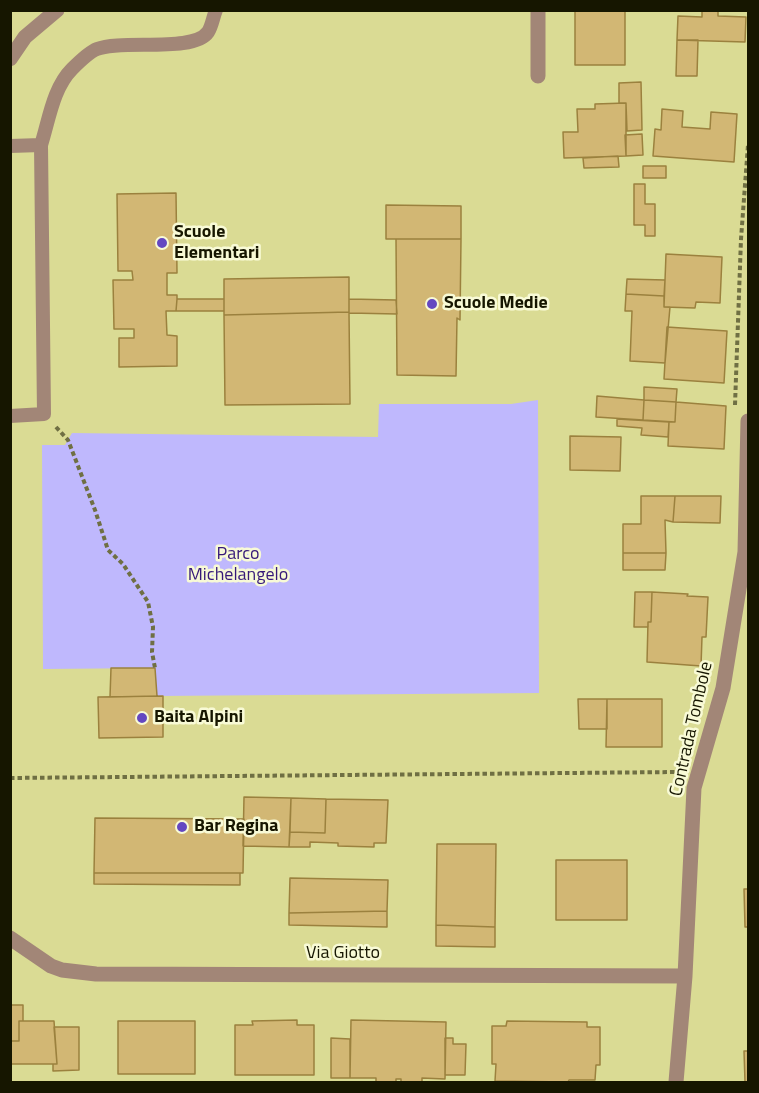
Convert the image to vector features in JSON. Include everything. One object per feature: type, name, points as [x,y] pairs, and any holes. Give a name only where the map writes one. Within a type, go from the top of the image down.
[{"type":"street","points":[[10,59],[25,37],[57,10]]},
{"type":"street","points":[[538,10],[538,75]]},
{"type":"street","name":"Contrada Tombole","points":[[675,1083],[685,976],[694,788],[723,688],[747,552],[742,419]]},
{"type":"street","name":"Via Giotto","points":[[10,938],[51,966],[96,974],[685,976]]},
{"type":"lane","points":[[10,416],[44,414],[41,145],[61,84],[71,70],[96,49],[108,46],[148,44],[180,45],[200,38],[208,33],[216,10]]},
{"type":"lane","points":[[10,146],[41,145]]},
{"type":"path","points":[[742,419],[741,239],[748,145]]},
{"type":"path","points":[[44,414],[68,440],[108,550],[123,564],[148,602],[153,627],[152,652],[155,668]]},
{"type":"path","points":[[10,778],[684,772]]},
{"type":"green space","name":"Parco Michelangelo","points":[[538,400],[539,693],[157,696],[154,668],[43,669],[42,445],[65,445],[72,433],[378,437],[379,404],[511,404]]},
{"type":"building","points":[[575,10],[625,10],[625,65],[575,65]]},
{"type":"building","points":[[702,10],[718,10],[718,16],[746,17],[745,42],[677,40],[678,16],[702,17]]},
{"type":"building","points":[[677,40],[698,40],[697,76],[676,76]]},
{"type":"building","points":[[641,82],[642,130],[627,131],[626,103],[619,103],[619,83]]},
{"type":"building","points":[[626,103],[626,156],[564,158],[563,132],[578,132],[577,109],[595,109],[595,104]]},
{"type":"building","points":[[662,109],[683,111],[682,127],[710,129],[711,112],[737,114],[734,162],[653,156],[655,129],[661,130]]},
{"type":"building","points":[[642,134],[643,155],[626,156],[625,135]]},
{"type":"building","points":[[618,156],[619,167],[584,168],[583,158]]},
{"type":"building","points":[[643,166],[666,166],[666,178],[643,178]]},
{"type":"building","points":[[634,184],[645,184],[645,204],[655,204],[655,236],[645,236],[645,225],[634,225]]},
{"type":"building","points":[[176,193],[177,273],[167,273],[167,295],[177,295],[176,311],[166,311],[167,335],[177,336],[177,366],[119,367],[119,338],[134,338],[134,329],[114,329],[113,280],[133,280],[132,271],[118,271],[117,194]]},
{"type":"building","points":[[386,205],[461,206],[461,239],[386,239]]},
{"type":"building","points":[[396,239],[461,239],[460,320],[457,318],[456,376],[397,375]]},
{"type":"building","points":[[666,254],[722,257],[720,303],[696,302],[695,308],[664,307]]},
{"type":"building","points":[[349,277],[349,312],[224,315],[224,279]]},
{"type":"building","points":[[627,279],[665,280],[664,296],[626,294]]},
{"type":"building","points":[[626,294],[664,296],[664,307],[670,307],[665,363],[630,361],[632,311],[625,311]]},
{"type":"building","points":[[177,299],[224,299],[224,311],[176,311]]},
{"type":"building","points":[[349,299],[396,300],[397,314],[349,313]]},
{"type":"building","points":[[349,312],[350,404],[225,405],[224,315]]},
{"type":"building","points":[[667,327],[727,331],[724,383],[664,379]]},
{"type":"building","points":[[644,387],[677,389],[676,402],[644,400]]},
{"type":"building","points":[[597,396],[644,400],[643,420],[596,417]]},
{"type":"building","points":[[644,400],[676,402],[675,422],[643,420]]},
{"type":"building","points":[[676,402],[726,406],[724,449],[668,446],[669,422],[675,422]]},
{"type":"building","points":[[617,419],[669,422],[668,437],[641,435],[642,428],[617,426]]},
{"type":"building","points":[[570,436],[621,437],[620,471],[570,470]]},
{"type":"building","points":[[641,496],[675,496],[673,522],[665,520],[666,553],[623,553],[623,524],[641,524]]},
{"type":"building","points":[[675,496],[721,496],[720,523],[673,522]]},
{"type":"building","points":[[623,553],[666,553],[665,570],[623,570]]},
{"type":"building","points":[[635,592],[652,592],[651,622],[648,622],[648,627],[634,627]]},
{"type":"building","points":[[652,592],[708,597],[706,637],[702,637],[701,666],[647,662],[648,622],[651,622]]},
{"type":"building","points":[[111,668],[155,668],[157,696],[110,697]]},
{"type":"building","points":[[163,696],[163,737],[99,738],[98,697]]},
{"type":"building","points":[[578,699],[607,699],[607,729],[579,729]]},
{"type":"building","points":[[607,699],[662,699],[662,747],[606,747]]},
{"type":"building","points":[[244,797],[291,798],[289,847],[243,846]]},
{"type":"building","points":[[291,798],[326,799],[325,833],[290,832]]},
{"type":"building","points":[[326,799],[388,800],[386,843],[374,843],[374,847],[338,846],[338,843],[310,842],[310,847],[289,847],[290,832],[325,833]]},
{"type":"building","points":[[95,818],[244,819],[243,873],[94,873]]},
{"type":"building","points":[[437,844],[496,844],[495,927],[436,925]]},
{"type":"building","points":[[556,860],[627,860],[627,920],[556,920]]},
{"type":"building","points":[[94,873],[240,873],[240,885],[94,884]]},
{"type":"building","points":[[290,878],[388,880],[387,911],[289,913]]},
{"type":"building","points":[[744,889],[748,889],[748,927],[745,927]]},
{"type":"building","points":[[387,911],[387,927],[289,925],[289,913]]},
{"type":"building","points":[[436,925],[495,927],[495,947],[436,946]]},
{"type":"building","points":[[10,1005],[23,1005],[23,1021],[19,1021],[19,1041],[11,1041],[11,1064]]},
{"type":"building","points":[[297,1020],[297,1025],[314,1025],[314,1075],[235,1075],[235,1025],[253,1025],[252,1021]]},
{"type":"building","points":[[351,1020],[446,1022],[445,1079],[422,1078],[422,1082],[401,1082],[401,1079],[396,1079],[396,1082],[376,1082],[376,1078],[350,1078]]},
{"type":"building","points":[[19,1021],[54,1021],[57,1064],[11,1064],[11,1041],[19,1041]]},
{"type":"building","points":[[118,1021],[195,1021],[195,1074],[118,1074]]},
{"type":"building","points":[[507,1021],[587,1022],[587,1027],[600,1027],[600,1065],[596,1065],[595,1080],[495,1081],[496,1064],[492,1064],[492,1026],[506,1026]]},
{"type":"building","points":[[54,1027],[79,1027],[79,1070],[53,1071],[53,1064],[57,1064]]},
{"type":"building","points":[[331,1038],[350,1039],[350,1078],[331,1078]]},
{"type":"building","points":[[445,1038],[453,1038],[453,1044],[466,1044],[465,1075],[445,1075]]},
{"type":"building","points":[[744,1051],[748,1051],[748,1082],[745,1082]]},
{"type":"place","name":"Scuole Elementari","points":[[162,243]]},
{"type":"place","name":"Scuole Medie","points":[[432,304]]},
{"type":"place","name":"Baita Alpini","points":[[142,718]]},
{"type":"place","name":"Bar Regina","points":[[182,827]]}]
